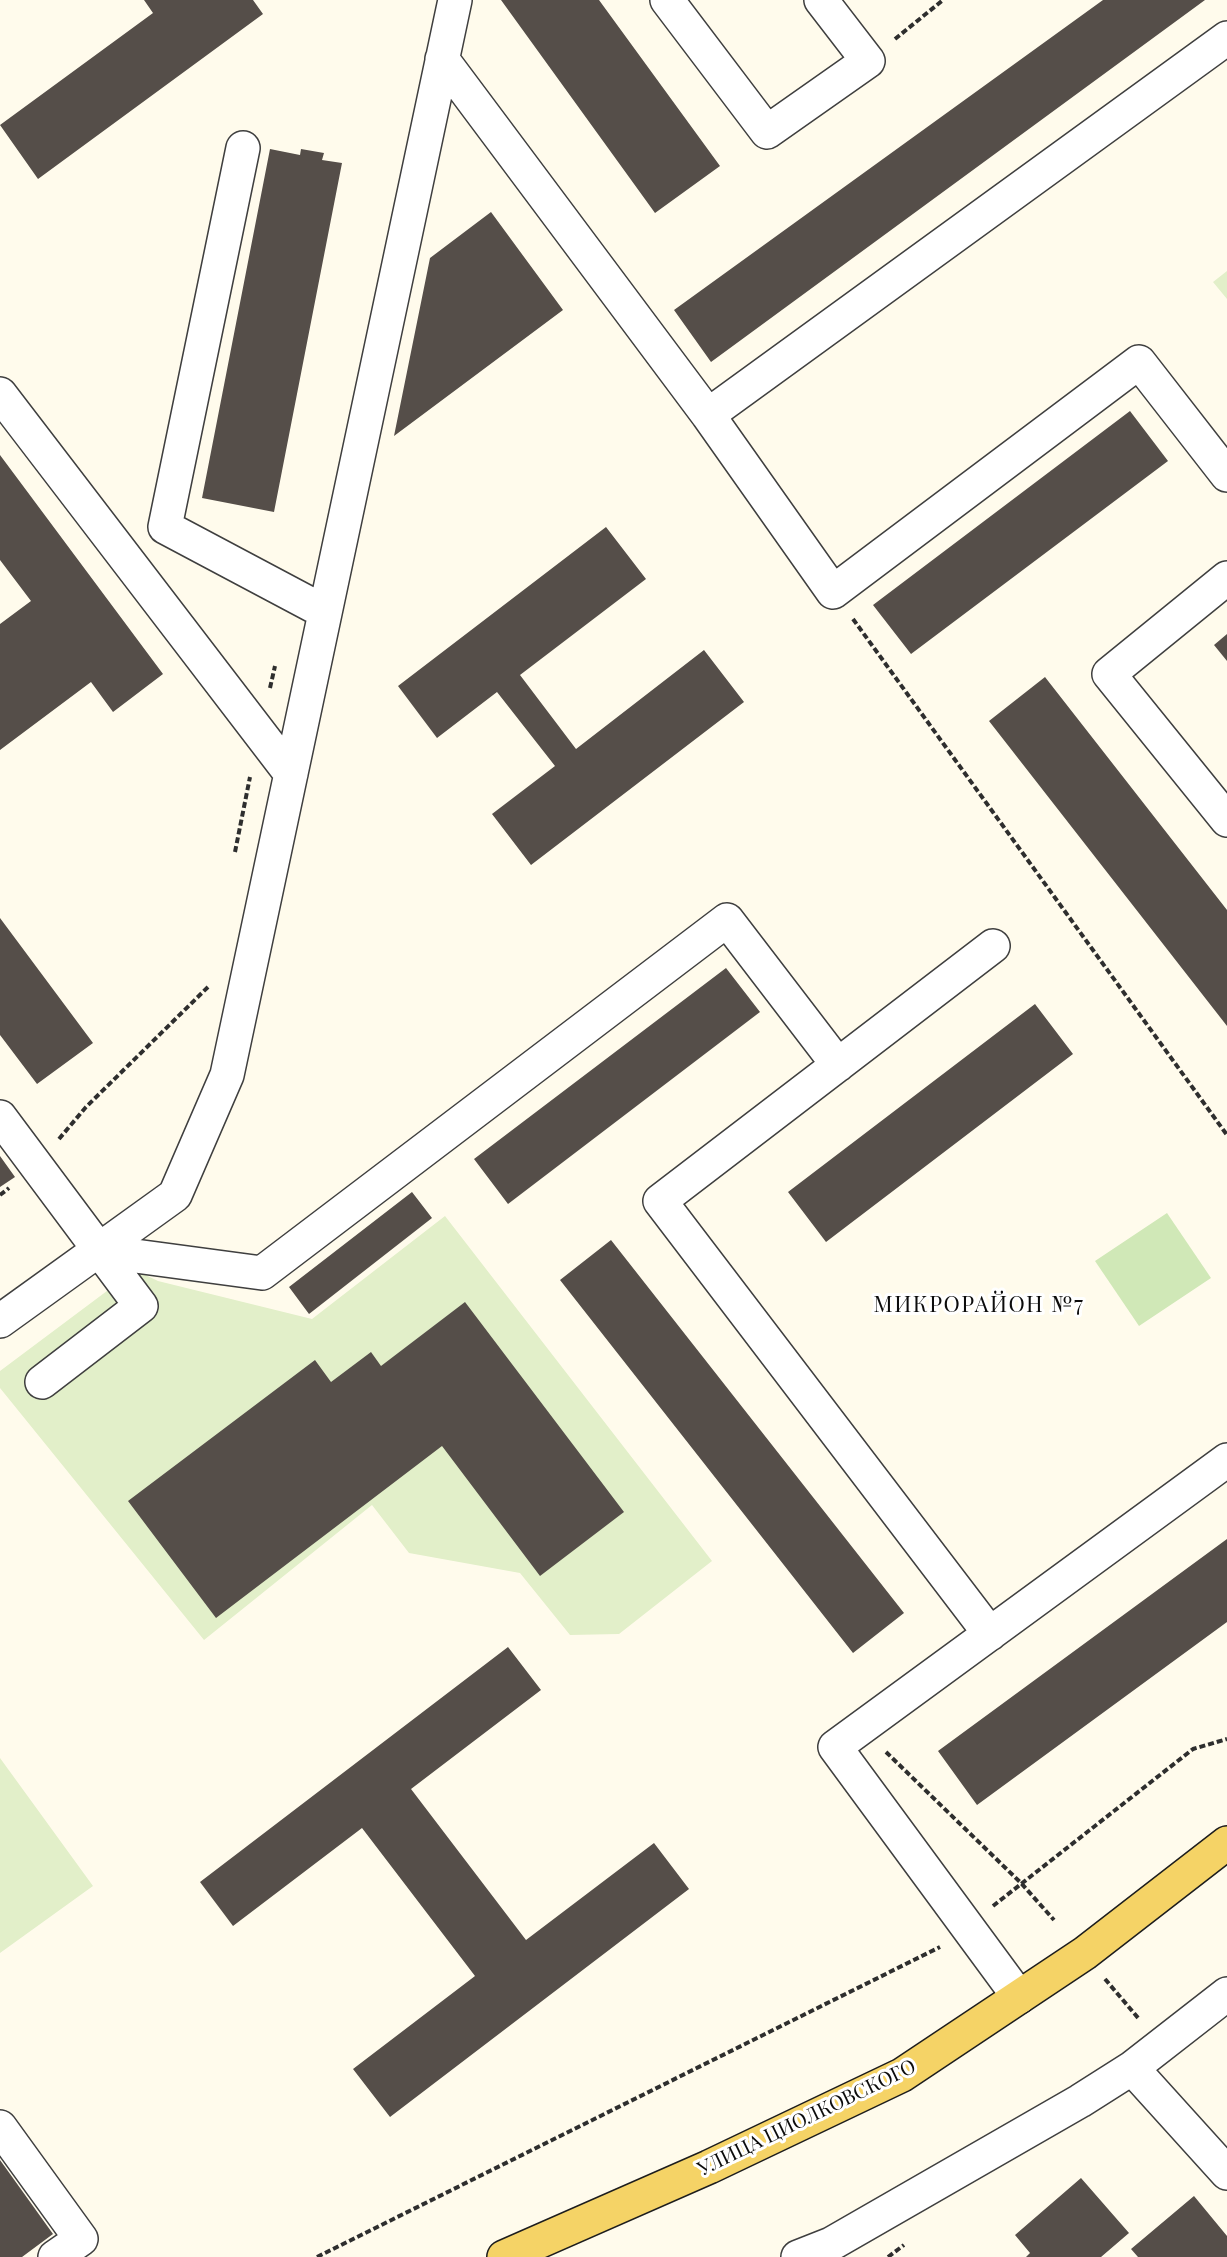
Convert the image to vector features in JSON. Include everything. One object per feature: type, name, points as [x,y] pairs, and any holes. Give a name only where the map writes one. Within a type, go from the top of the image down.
[{"type":"main road","name":"УЛИЦА ЦИОЛКОВСКОГО","points":[[509,2256],[709,2168],[902,2075],[1085,1953],[1227,1843]]},
{"type":"lane","points":[[0,1321],[175,1195],[227,1075],[455,0]]},
{"type":"lane","points":[[667,0],[767,132],[868,61],[821,0]]},
{"type":"lane","points":[[708,415],[1227,38]]},
{"type":"lane","points":[[442,59],[708,415],[833,591],[1139,362],[1227,475]]},
{"type":"lane","points":[[243,148],[165,527],[325,612]]},
{"type":"lane","points":[[0,394],[291,774]]},
{"type":"lane","points":[[1227,578],[1109,674],[1227,820]]},
{"type":"lane","points":[[98,1251],[262,1273],[727,920],[838,1065]]},
{"type":"lane","points":[[990,1634],[660,1201],[993,946]]},
{"type":"lane","points":[[0,1117],[141,1306],[42,1382]]},
{"type":"lane","points":[[1019,1997],[836,1748],[1227,1460]]},
{"type":"lane","points":[[798,2257],[841,2238],[1080,2101],[1132,2067],[1227,1994]]},
{"type":"lane","points":[[1132,2067],[1227,2173]]},
{"type":"lane","points":[[0,2127],[81,2239],[55,2257]]},
{"type":"path","points":[[868,61],[943,0]]},
{"type":"path","points":[[833,591],[1227,1135]]},
{"type":"path","points":[[234,859],[259,733],[276,663]]},
{"type":"path","points":[[0,1195],[36,1167],[86,1107],[209,986],[211,974]]},
{"type":"path","points":[[862,1728],[1021,1883],[1054,1920]]},
{"type":"path","points":[[317,2257],[941,1947],[1194,1749],[1227,1739]]},
{"type":"green space","points":[[1227,271],[1227,299],[1213,282]]},
{"type":"green space","points":[[1167,1213],[1211,1278],[1139,1326],[1095,1261]]},
{"type":"green space","points":[[445,1216],[712,1561],[619,1634],[570,1635],[520,1573],[409,1553],[372,1505],[204,1640],[0,1388],[0,1371],[135,1270],[158,1281],[312,1319]]},
{"type":"green space","points":[[0,1758],[93,1886],[0,1953]]},
{"type":"building","points":[[144,0],[253,0],[263,14],[38,179],[0,125],[153,13]]},
{"type":"building","points":[[501,0],[599,0],[720,166],[655,213]]},
{"type":"building","points":[[1103,0],[1205,0],[711,362],[674,310]]},
{"type":"building","points":[[270,149],[300,155],[301,149],[324,153],[322,160],[342,163],[274,512],[202,498]]},
{"type":"building","points":[[491,212],[563,310],[394,436],[430,258]]},
{"type":"building","points":[[1130,411],[1168,461],[911,654],[873,605]]},
{"type":"building","points":[[0,455],[163,674],[113,712],[91,682],[0,750],[0,624],[31,601],[0,560]]},
{"type":"building","points":[[606,527],[646,579],[520,675],[576,749],[704,650],[744,702],[531,865],[492,814],[555,766],[497,692],[437,738],[398,686]]},
{"type":"building","points":[[1227,634],[1227,661],[1214,645]]},
{"type":"building","points":[[1045,677],[1227,910],[1227,1026],[989,721]]},
{"type":"building","points":[[0,918],[93,1043],[37,1084],[0,1035]]},
{"type":"building","points":[[726,968],[760,1012],[508,1204],[474,1159]]},
{"type":"building","points":[[1035,1004],[1073,1054],[826,1242],[788,1192]]},
{"type":"building","points":[[0,1156],[15,1177],[0,1187]]},
{"type":"building","points":[[412,1192],[432,1218],[309,1314],[289,1287]]},
{"type":"building","points":[[611,1240],[904,1613],[853,1653],[560,1280]]},
{"type":"building","points":[[465,1302],[624,1512],[540,1576],[442,1446],[216,1618],[128,1501],[315,1360],[331,1382],[371,1352],[381,1366]]},
{"type":"building","points":[[1227,1539],[1227,1622],[977,1805],[938,1751]]},
{"type":"building","points":[[508,1647],[541,1690],[411,1789],[526,1940],[654,1843],[689,1889],[390,2117],[353,2069],[475,1976],[362,1828],[233,1926],[200,1882]]},
{"type":"building","points":[[0,2160],[53,2234],[22,2257],[0,2257]]},
{"type":"building","points":[[1081,2178],[1129,2233],[1101,2257],[1026,2257],[1030,2253],[1015,2235]]},
{"type":"building","points":[[1194,2196],[1227,2236],[1227,2257],[1138,2257],[1131,2249]]},
{"type":"district","name":"МИКРОРАЙОН №7","points":[[979,1305]]}]
